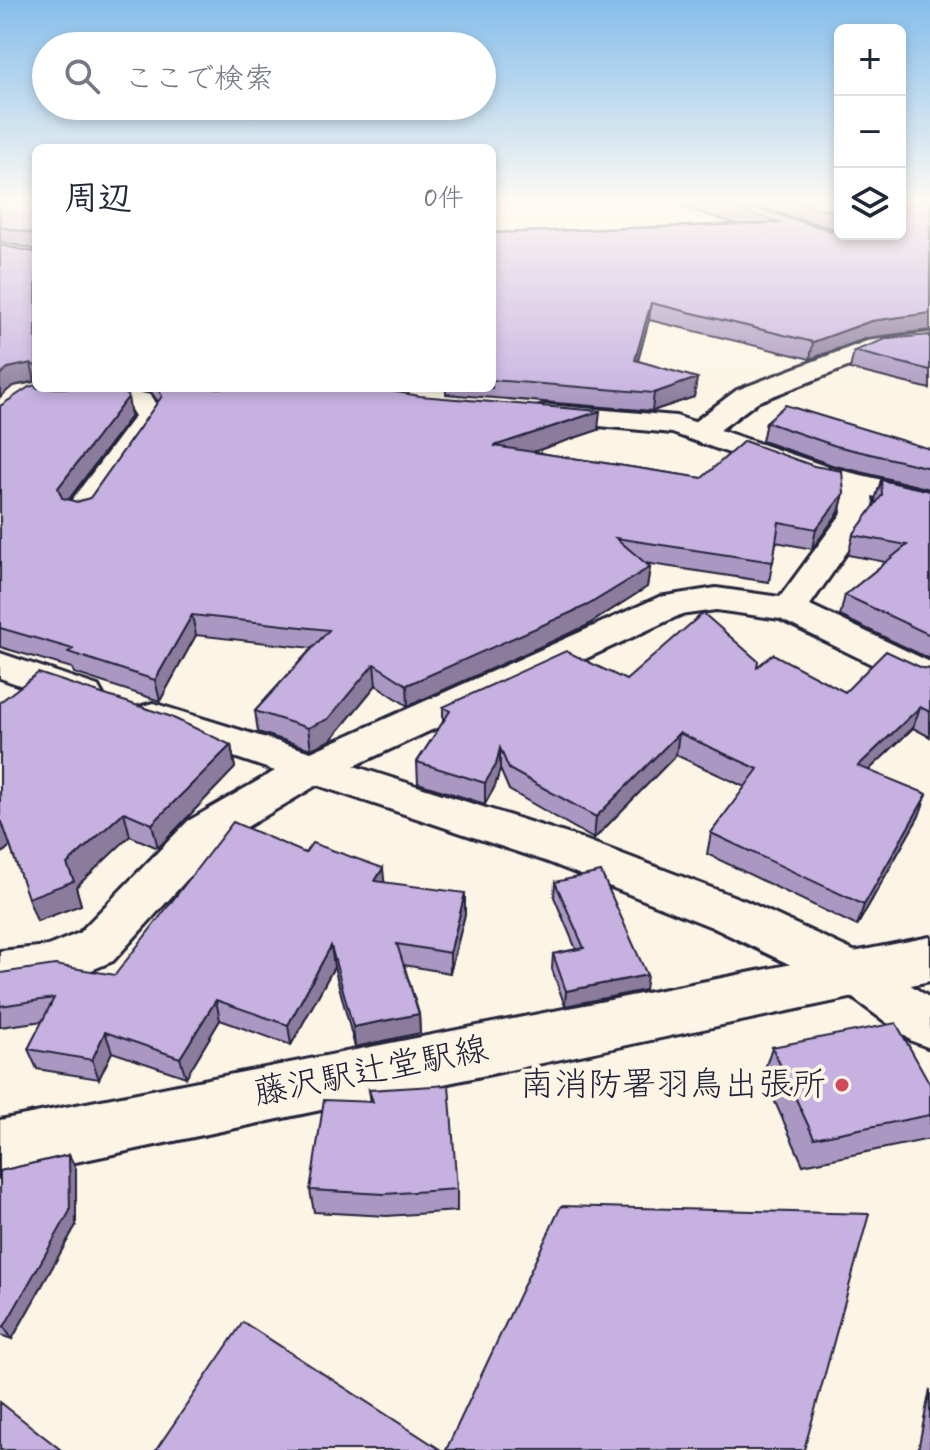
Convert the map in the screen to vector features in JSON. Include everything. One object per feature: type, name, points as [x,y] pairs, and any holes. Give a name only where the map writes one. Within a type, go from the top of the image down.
[{"type":"main road","name":"藤沢駅辻堂駅線","points":[[0,1149],[930,959]]},
{"type":"street","points":[[699,432],[747,396],[835,361],[876,347],[930,341]]},
{"type":"street","points":[[67,392],[140,401],[149,416],[81,509]]},
{"type":"street","points":[[511,411],[676,425],[822,475],[930,500]]},
{"type":"street","points":[[789,609],[858,513],[855,482]]},
{"type":"street","points":[[0,971],[53,966],[96,947],[204,832],[311,769],[672,605],[716,599],[789,609],[930,677]]},
{"type":"street","points":[[0,665],[564,850],[729,914],[856,974],[930,1026]]},
{"type":"building","points":[[0,268],[32,268],[32,364],[8,368],[0,375]]},
{"type":"building","points":[[496,268],[930,268],[930,313],[871,321],[813,342],[651,303],[635,360],[697,378],[654,393],[496,380]]},
{"type":"building","points":[[930,335],[930,370],[854,351],[886,339]]},
{"type":"building","points":[[32,386],[32,392],[124,392],[128,397],[58,488],[62,498],[77,502],[90,498],[162,396],[160,392],[396,392],[600,411],[494,446],[702,478],[744,441],[814,466],[842,471],[844,493],[816,529],[779,522],[773,562],[616,538],[650,567],[588,605],[407,685],[374,664],[328,719],[308,728],[255,711],[329,630],[192,615],[155,680],[68,652],[73,649],[0,628],[0,406]]},
{"type":"building","points":[[785,405],[930,449],[930,468],[836,446],[766,422]]},
{"type":"building","points":[[881,480],[930,491],[930,635],[845,595],[907,545],[853,535],[882,495]]},
{"type":"building","points":[[703,613],[758,661],[757,667],[773,654],[845,692],[886,651],[930,669],[930,712],[920,707],[858,766],[927,794],[864,905],[711,833],[758,769],[679,733],[596,817],[509,769],[500,748],[496,765],[485,783],[417,762],[450,711],[443,707],[566,651],[626,680]]},
{"type":"building","points":[[38,673],[169,716],[231,745],[152,824],[124,812],[67,864],[74,881],[28,898],[2,822],[0,824],[0,702]]},
{"type":"building","points":[[233,822],[305,853],[312,843],[383,868],[375,881],[465,893],[450,953],[397,944],[419,1014],[353,1027],[331,946],[288,1025],[216,1000],[180,1058],[105,1032],[92,1060],[28,1049],[54,998],[0,1006],[0,973],[55,965],[115,975]]},
{"type":"building","points":[[601,872],[647,975],[566,991],[553,954],[584,948],[555,882]]},
{"type":"building","points":[[896,1023],[930,1084],[930,1115],[814,1138],[772,1047]]},
{"type":"building","points":[[449,1085],[457,1189],[385,1194],[310,1190],[324,1100],[373,1102],[369,1090]]},
{"type":"building","points":[[69,1155],[70,1211],[4,1327],[0,1325],[0,1171]]},
{"type":"building","points":[[561,1206],[869,1214],[804,1450],[446,1450]]},
{"type":"building","points":[[243,1322],[441,1450],[156,1450]]},
{"type":"building","points":[[0,1402],[61,1450],[0,1450]]},
{"type":"place","name":"南消防署羽鳥出張所","points":[[842,1085]]}]
